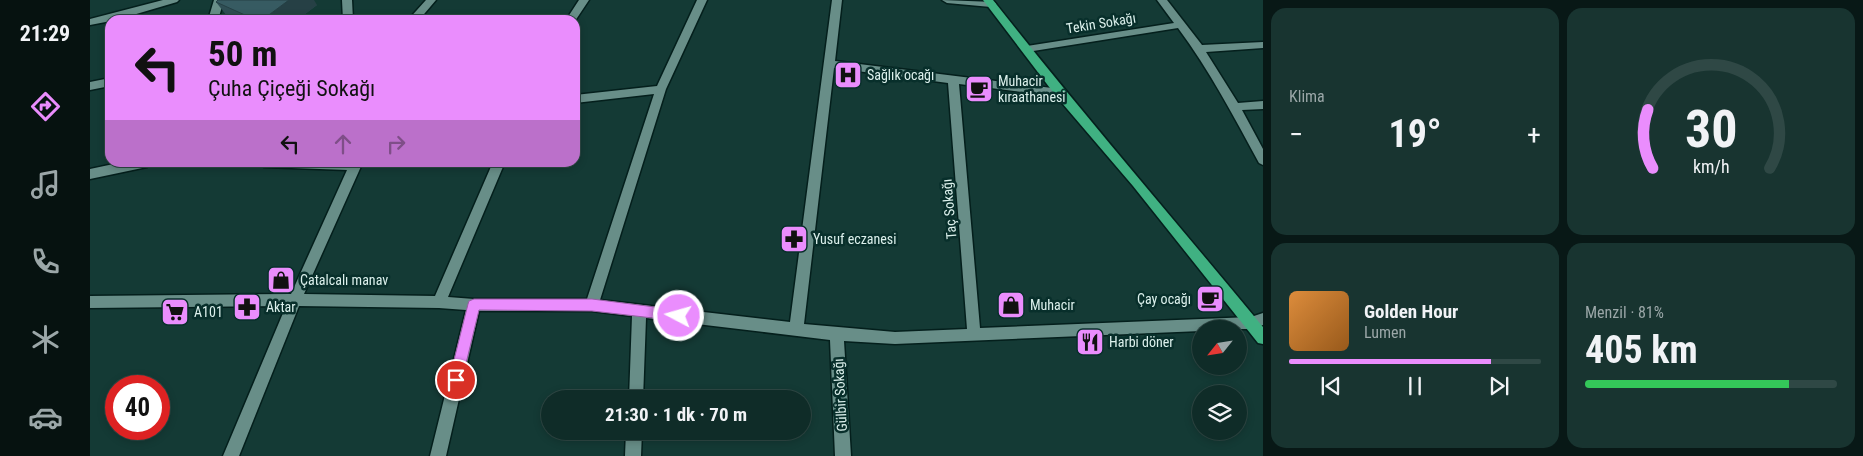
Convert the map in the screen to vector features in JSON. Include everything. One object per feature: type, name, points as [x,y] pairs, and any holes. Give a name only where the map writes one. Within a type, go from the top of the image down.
[{"type":"main road","points":[[990,2],[1060,93],[1257,321],[1263,338]]},
{"type":"street","points":[[122,15],[174,0]]},
{"type":"street","points":[[214,15],[219,0]]},
{"type":"street","points":[[347,0],[348,15]]},
{"type":"street","points":[[418,15],[431,0]]},
{"type":"street","points":[[574,15],[584,0]]},
{"type":"street","points":[[592,305],[660,89],[702,0]]},
{"type":"street","points":[[796,329],[838,0]]},
{"type":"street","points":[[947,0],[990,2]]},
{"type":"street","points":[[1162,0],[1199,49],[1235,108],[1263,160]]},
{"type":"street","points":[[90,22],[105,19]]},
{"type":"street","name":"Tekin Sokağı","points":[[1027,49],[1179,25]]},
{"type":"street","points":[[1199,49],[1263,45]]},
{"type":"street","points":[[830,64],[1060,93]]},
{"type":"street","name":"Taç Sokağı","points":[[953,80],[974,335]]},
{"type":"street","points":[[90,86],[105,83]]},
{"type":"street","points":[[580,98],[660,89]]},
{"type":"street","points":[[1235,108],[1263,105]]},
{"type":"street","points":[[90,174],[123,167]]},
{"type":"street","points":[[231,456],[295,300],[355,167]]},
{"type":"street","points":[[439,302],[497,167]]},
{"type":"street","points":[[90,302],[295,300],[592,305],[837,334],[895,338],[1257,321]]},
{"type":"street","points":[[438,456],[474,304]]},
{"type":"street","points":[[636,390],[640,311]]},
{"type":"street","name":"Gülbir Sokağı","points":[[837,334],[843,456]]},
{"type":"street","points":[[633,456],[634,440]]},
{"type":"building","points":[[218,0],[289,0],[269,15],[245,15],[216,2]]},
{"type":"place","name":"Sağlık ocağı","points":[[848,75]]},
{"type":"place","name":"Muhacir kıraathanesi","points":[[979,89]]},
{"type":"place","name":"Yusuf eczanesi","points":[[794,239]]},
{"type":"place","name":"Çatalcalı manav","points":[[281,280]]},
{"type":"place","name":"Çay ocağı","points":[[1210,299]]},
{"type":"place","name":"Muhacir","points":[[1011,305]]},
{"type":"place","name":"Aktar","points":[[247,307]]},
{"type":"place","name":"A101","points":[[175,312]]},
{"type":"place","name":"Harbi döner","points":[[1090,342]]},
{"type":"route","points":[[456,380],[474,304],[592,305],[679,316]]}]
